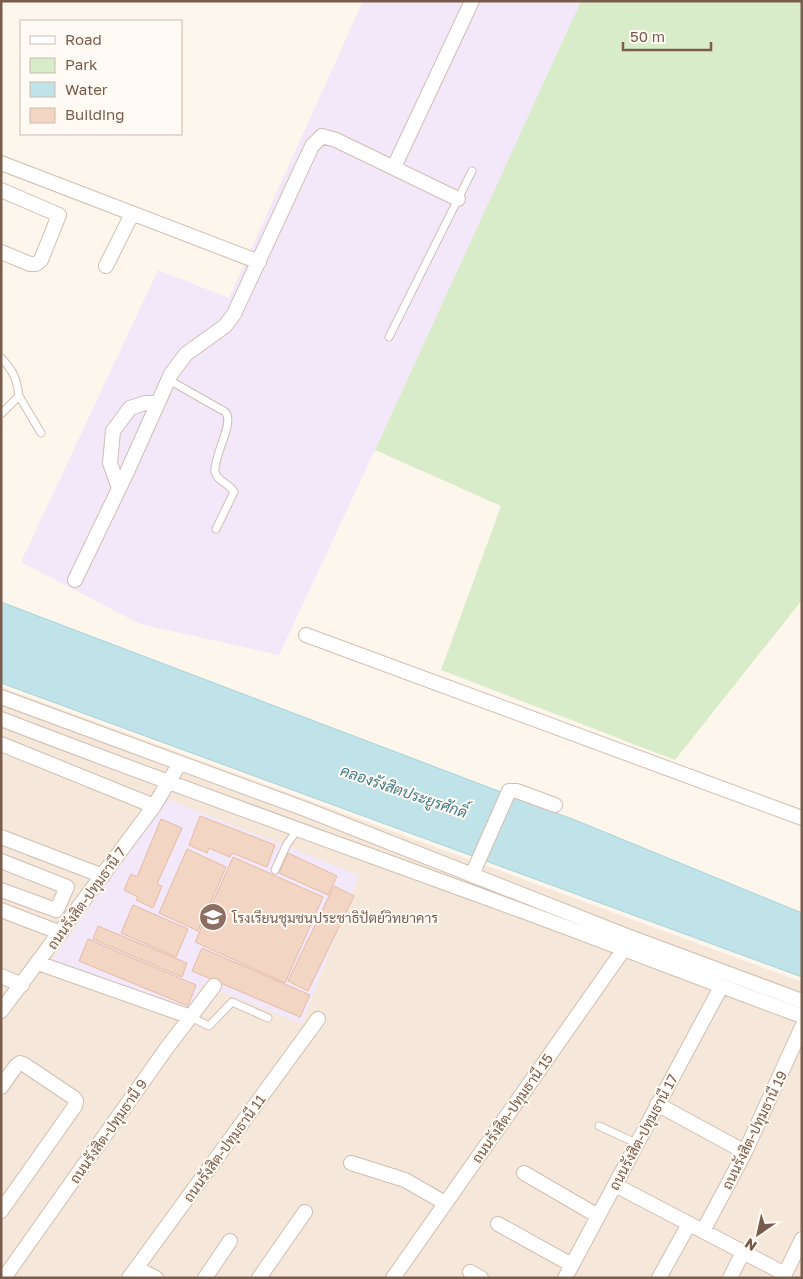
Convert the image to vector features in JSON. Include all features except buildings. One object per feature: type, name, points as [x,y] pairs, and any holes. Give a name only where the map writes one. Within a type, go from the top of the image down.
[{"type":"street","points":[[394,167],[472,1]]},
{"type":"street","points":[[75,580],[168,380],[186,354],[225,326],[234,314],[312,146],[322,136],[336,140],[458,199]]},
{"type":"street","points":[[1,163],[259,262]]},
{"type":"street","points":[[1,190],[59,215],[41,260],[36,264],[30,264],[1,252]]},
{"type":"street","points":[[106,266],[132,214]]},
{"type":"street","points":[[119,488],[110,463],[113,431],[130,408],[145,403],[158,403]]},
{"type":"street","points":[[306,635],[802,818]]},
{"type":"street","points":[[1,697],[474,870],[721,987],[802,1016]]},
{"type":"street","points":[[1,719],[169,783],[298,829],[802,1001]]},
{"type":"street","points":[[1,744],[154,806]]},
{"type":"street","name":"ถนนรังสิต-ปทุมธานี 7","points":[[1,1011],[154,806],[180,763]]},
{"type":"street","points":[[474,870],[509,791],[513,790],[555,805]]},
{"type":"street","points":[[1,837],[103,876]]},
{"type":"street","points":[[1,861],[67,887],[56,910],[1,890]]},
{"type":"street","points":[[1,910],[61,933]]},
{"type":"street","name":"ถนนรังสิต-ปทุมธานี 15","points":[[393,1278],[626,942]]},
{"type":"street","points":[[38,963],[191,1017]]},
{"type":"street","points":[[1,976],[22,985]]},
{"type":"street","name":"ถนนรังสิต-ปทุมธานี 9","points":[[4,1278],[166,1048],[214,986]]},
{"type":"street","name":"ถนนรังสิต-ปทุมธานี 17","points":[[565,1278],[721,987]]},
{"type":"street","name":"ถนนรังสิต-ปทุมธานี 11","points":[[132,1273],[318,1019]]},
{"type":"street","name":"ถนนรังสิต-ปทุมธานี 19","points":[[703,1232],[745,1152],[802,1027]]},
{"type":"street","points":[[1,1087],[20,1063],[76,1101],[75,1106],[65,1121],[1,1211]]},
{"type":"street","points":[[658,1104],[745,1152]]},
{"type":"street","points":[[351,1163],[405,1180],[445,1203]]},
{"type":"street","points":[[524,1173],[598,1216]]},
{"type":"street","points":[[615,1185],[703,1232],[790,1273],[802,1239]]},
{"type":"street","points":[[259,1278],[305,1212]]},
{"type":"street","points":[[498,1224],[572,1265]]},
{"type":"street","points":[[659,1278],[689,1224]]},
{"type":"street","points":[[205,1278],[230,1242]]},
{"type":"street","points":[[730,1278],[744,1252]]},
{"type":"street","points":[[132,1273],[156,1278]]},
{"type":"lane","points":[[389,337],[472,171]]},
{"type":"lane","points":[[1,358],[11,368],[18,381],[19,396],[41,433]]},
{"type":"lane","points":[[168,380],[220,408],[226,413],[228,419],[218,451],[215,473],[234,492],[216,529]]},
{"type":"lane","points":[[1,414],[19,396]]},
{"type":"lane","points":[[275,870],[287,844],[298,829]]},
{"type":"lane","points":[[191,1017],[209,1026],[232,1002],[268,1018]]},
{"type":"lane","points":[[599,1126],[636,1143]]},
{"type":"shaded area","points":[[363,1],[581,1],[279,655],[140,624],[21,562],[158,270],[229,298]]},
{"type":"shaded area","points":[[1,687],[802,982],[802,1278],[1,1278]]},
{"type":"shaded area","name":"โรงเรียนชุมชนประชาธิปัตย์วิทยาคาร","points":[[167,799],[359,875],[302,1024],[202,984],[190,1014],[52,960]]},
{"type":"green space","points":[[581,1],[802,1],[802,600],[675,760],[441,670],[501,506],[375,450]]},
{"type":"water","name":"คลองรังสิตประยูรศักดิ์","points":[[1,602],[580,822],[802,913],[802,977],[1,683]]},
{"type":"place","name":"โรงเรียนชุมชนประชาธิปัตย์วิทยาคาร","points":[[213,917]]}]
